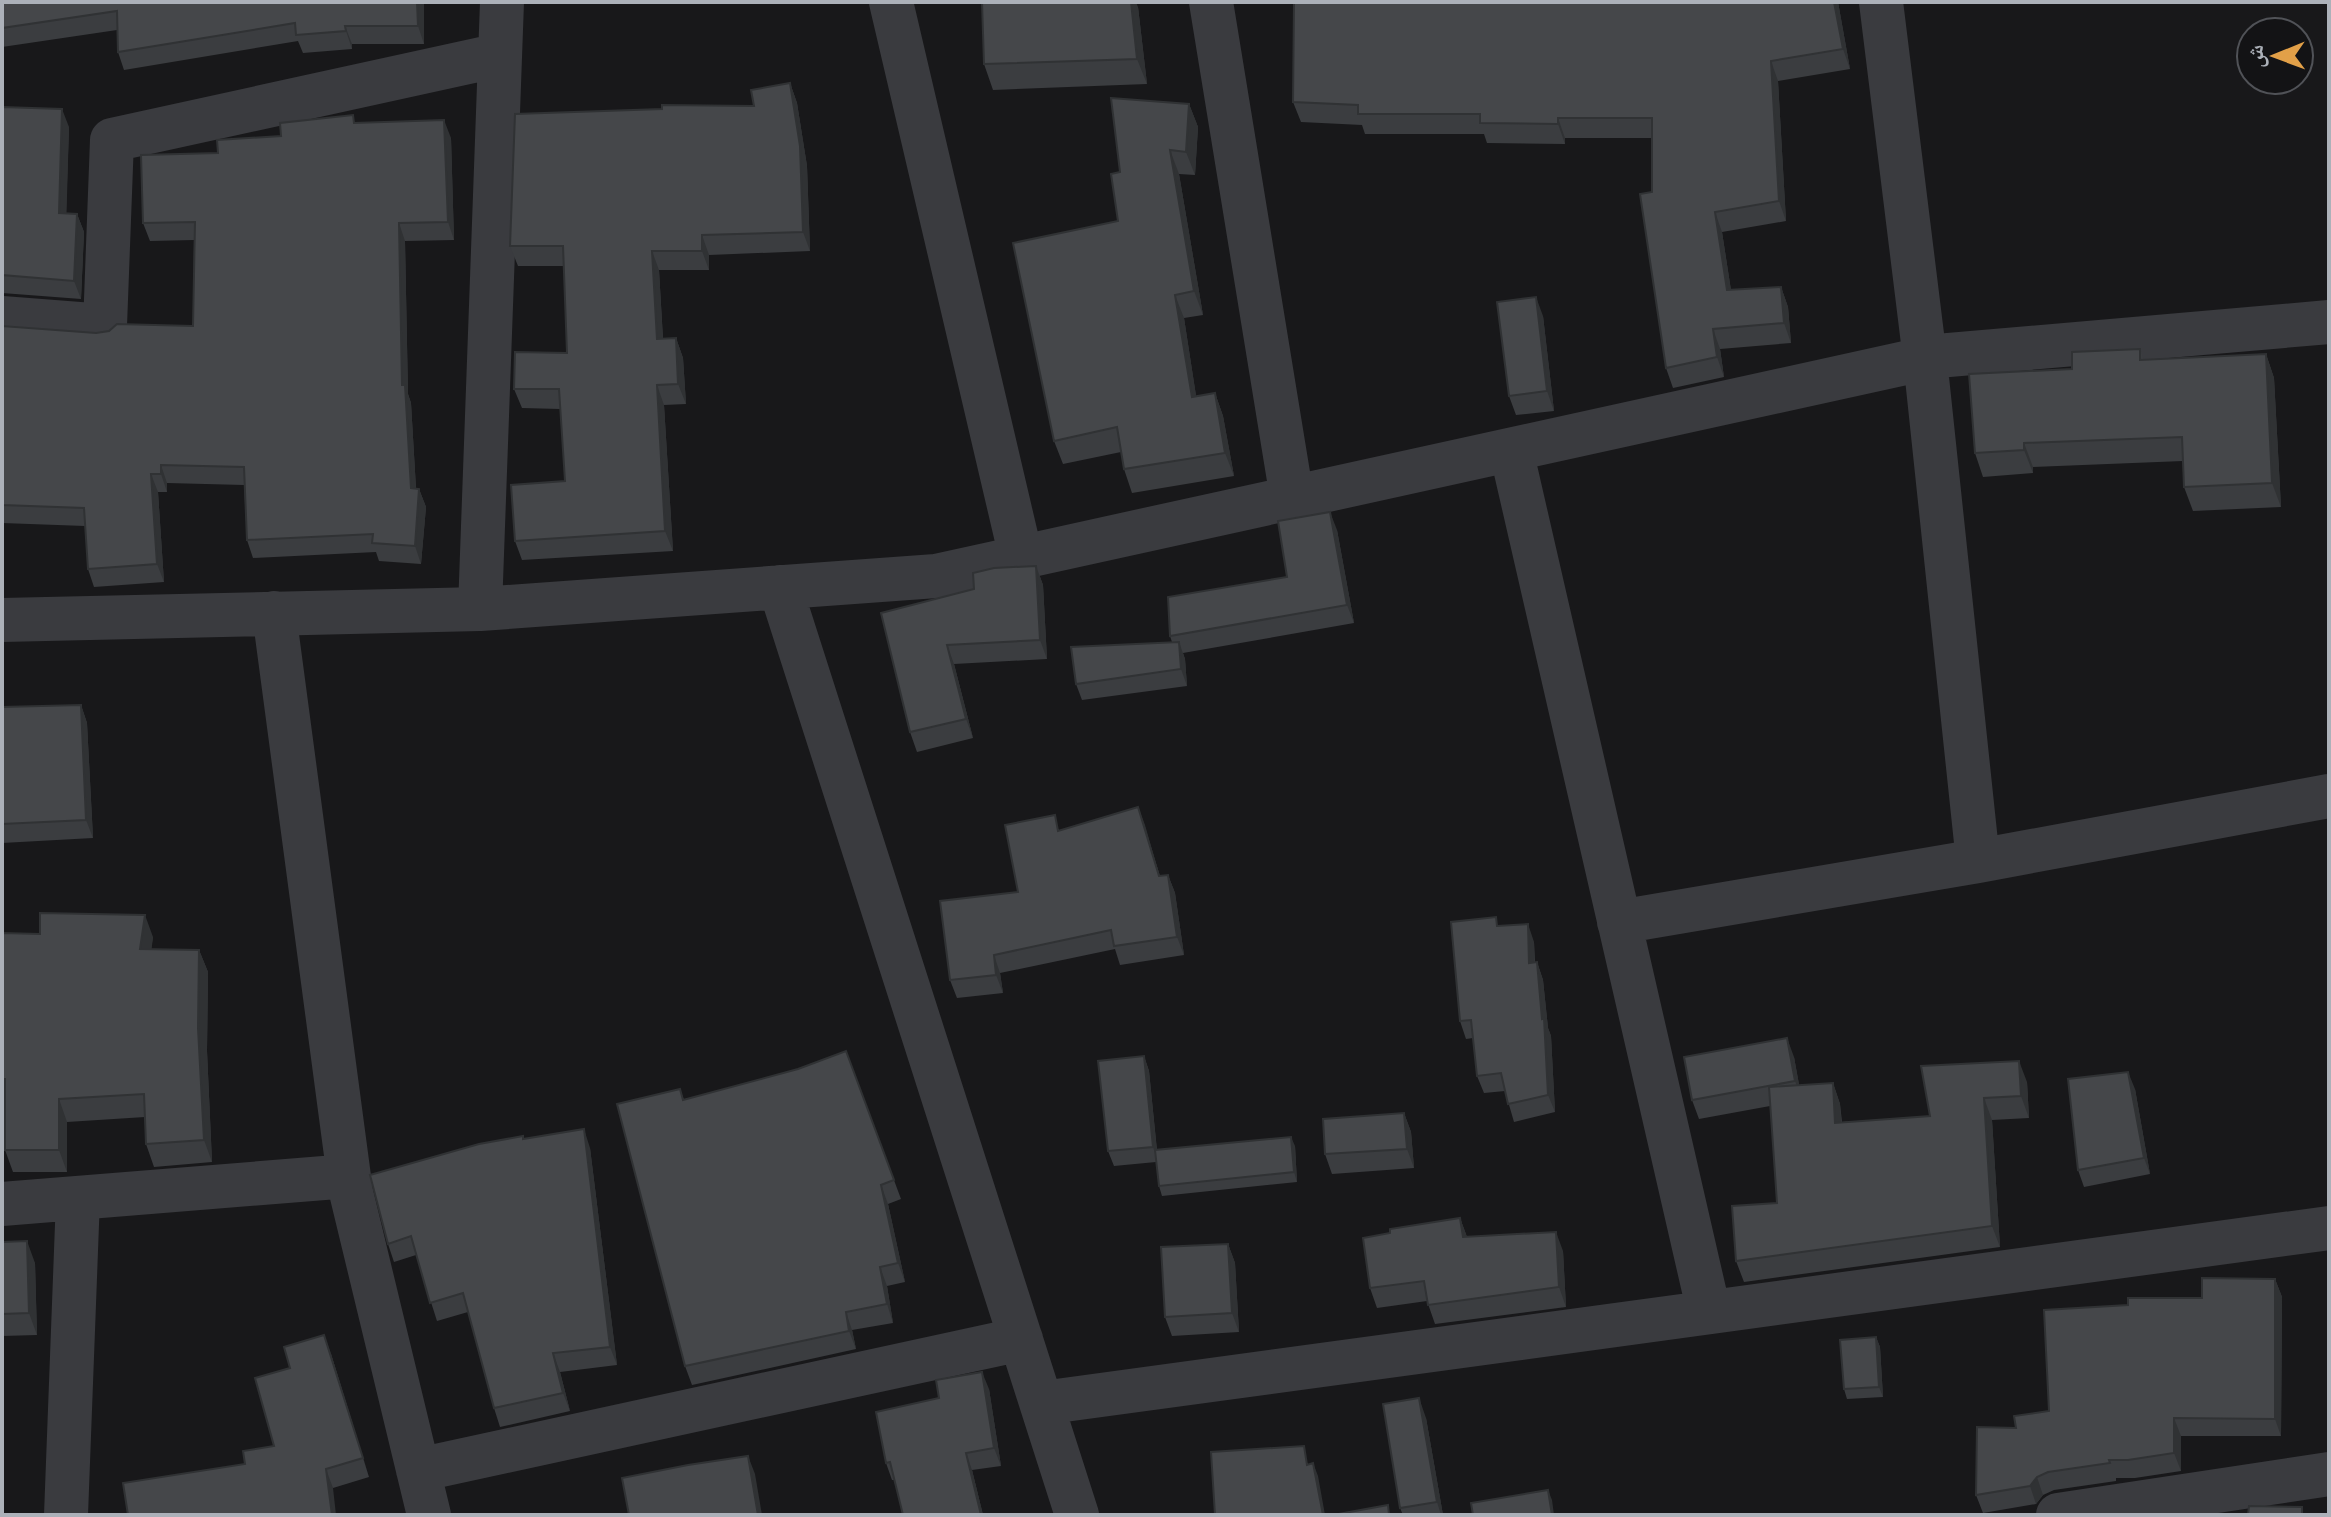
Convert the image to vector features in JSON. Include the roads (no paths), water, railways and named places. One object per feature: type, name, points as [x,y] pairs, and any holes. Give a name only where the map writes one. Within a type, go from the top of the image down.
[{"type":"street","points":[[480,609],[502,2]]},
{"type":"street","points":[[891,2],[1021,557]]},
{"type":"street","points":[[1211,2],[1292,498]]},
{"type":"street","points":[[1881,2],[1925,359],[1978,861]]},
{"type":"street","points":[[2,318],[105,326],[112,140],[500,55]]},
{"type":"street","points":[[2,620],[480,609],[936,576],[1925,359],[2329,322]]},
{"type":"street","points":[[1511,450],[1709,1312]]},
{"type":"street","points":[[780,587],[1077,1515]]},
{"type":"street","points":[[274,613],[349,1176],[429,1515]]},
{"type":"street","points":[[1619,922],[1978,861],[2329,796]]},
{"type":"street","points":[[2,1204],[349,1176]]},
{"type":"street","points":[[66,1515],[78,1198]]},
{"type":"street","points":[[1042,1403],[2329,1228]]},
{"type":"street","points":[[418,1470],[1021,1339]]},
{"type":"street","points":[[2058,1515],[2329,1474]]}]
